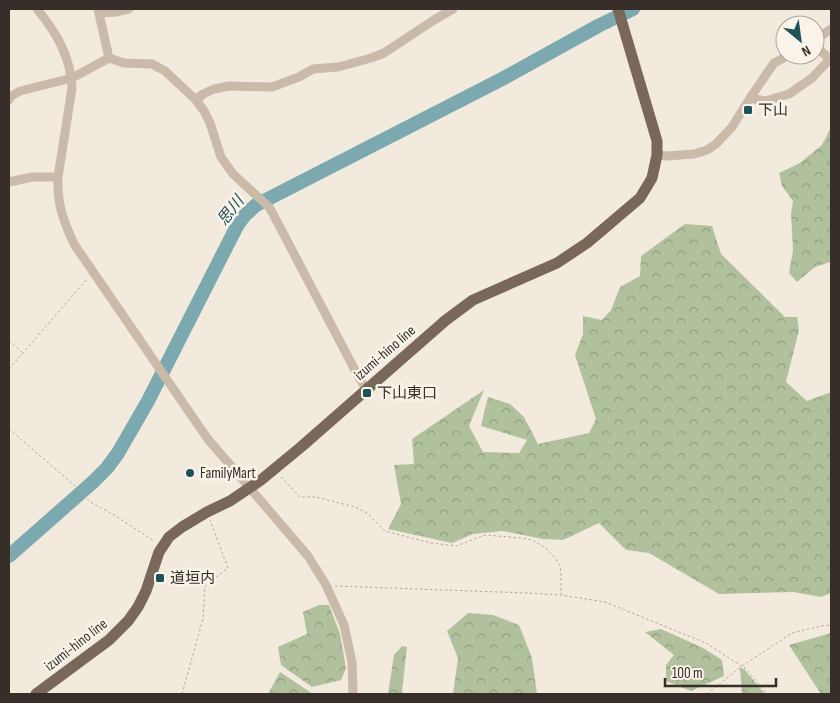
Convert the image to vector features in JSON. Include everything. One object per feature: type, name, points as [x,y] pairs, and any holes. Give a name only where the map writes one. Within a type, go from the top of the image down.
[{"type":"main road","name":"izumi-hino line","points":[[36,694],[109,640],[128,621],[146,591],[159,552],[169,537],[182,527],[250,488],[301,447],[446,320],[473,300],[557,263],[587,243],[640,198],[652,178],[657,155],[656,141],[618,9]]},
{"type":"street","points":[[37,9],[59,39],[67,56],[72,78],[58,177],[59,201],[63,219],[74,244],[207,438],[308,556],[326,586],[344,625],[352,662],[353,694]]},
{"type":"street","points":[[109,58],[99,11],[117,12],[129,9]]},
{"type":"street","points":[[196,100],[202,94],[214,89],[229,86],[272,87],[313,69],[338,67],[371,58],[384,53],[453,9]]},
{"type":"street","points":[[825,55],[830,59],[825,64]]},
{"type":"street","points":[[9,100],[10,97],[20,91],[72,78],[109,58],[124,63],[152,64],[165,71],[196,100],[204,111],[221,156],[233,174],[269,207],[366,389]]},
{"type":"street","points":[[657,155],[694,154],[707,150],[732,127],[775,62]]},
{"type":"street","points":[[750,98],[765,100],[789,94],[812,78],[824,65]]},
{"type":"street","points":[[9,182],[32,177],[58,177]]},
{"type":"path","points":[[9,369],[93,273]]},
{"type":"path","points":[[9,341],[23,353]]},
{"type":"path","points":[[9,429],[74,485],[89,501],[163,546]]},
{"type":"path","points":[[274,468],[300,497],[316,497],[355,507],[367,513],[385,531],[430,543],[456,546],[485,535],[532,540],[546,548],[560,566],[560,595]]},
{"type":"path","points":[[182,694],[203,619],[205,586],[228,568],[207,512]]},
{"type":"path","points":[[326,586],[527,593],[560,595],[605,602],[706,643],[746,669],[767,694]]},
{"type":"path","points":[[707,694],[742,666],[792,632],[831,625]]},
{"type":"green space","points":[[831,127],[831,263],[815,267],[797,282],[789,273],[793,251],[791,213],[793,201],[782,186],[779,173],[800,163],[822,145]]},
{"type":"green space","points":[[685,224],[712,226],[721,254],[785,317],[797,317],[799,330],[786,382],[807,401],[831,392],[831,593],[821,597],[793,592],[719,594],[649,553],[626,550],[599,523],[563,540],[543,539],[503,531],[473,534],[452,543],[388,529],[401,504],[394,465],[414,464],[412,439],[484,390],[469,426],[483,452],[519,453],[527,440],[481,426],[488,397],[510,404],[524,417],[538,444],[589,433],[596,419],[575,355],[583,334],[583,316],[602,320],[611,310],[620,287],[640,276],[641,256]]},
{"type":"green space","points":[[319,605],[329,605],[340,634],[346,668],[341,680],[312,687],[281,665],[278,647],[307,634],[303,612]]},
{"type":"green space","points":[[468,613],[493,615],[519,625],[532,658],[537,694],[453,694],[458,658],[447,631]]},
{"type":"green space","points":[[661,629],[703,648],[722,660],[724,676],[691,691],[666,681],[666,665],[674,655],[645,632]]},
{"type":"green space","points":[[831,633],[831,694],[821,694],[789,645]]},
{"type":"green space","points":[[402,646],[407,647],[403,694],[388,694],[394,655]]},
{"type":"green space","points":[[740,668],[744,669],[765,694],[742,694]]},
{"type":"green space","points":[[280,672],[313,694],[268,694]]},
{"type":"waterway","name":"思川","points":[[9,556],[93,482],[118,453],[148,401],[237,226],[256,205],[504,78],[598,26],[633,9]]},
{"type":"place","name":"下山","points":[[748,110]]},
{"type":"place","name":"下山東口","points":[[367,393]]},
{"type":"place","name":"FamilyMart","points":[[190,473]]},
{"type":"place","name":"道垣内","points":[[160,578]]}]
